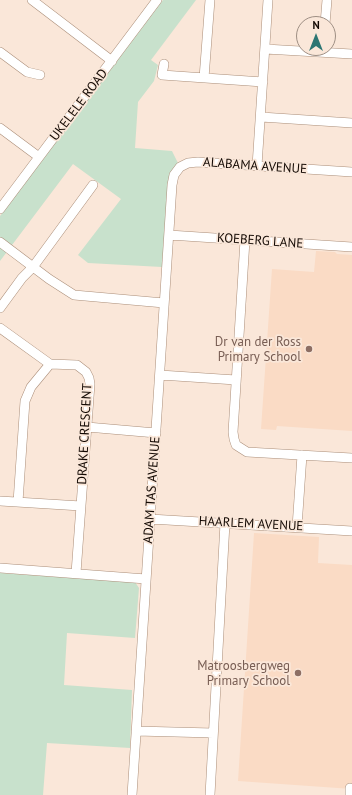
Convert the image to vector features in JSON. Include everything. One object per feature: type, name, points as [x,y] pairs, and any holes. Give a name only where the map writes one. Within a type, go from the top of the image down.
[{"type":"street","points":[[33,0],[112,61]]},
{"type":"street","name":"UKELELE ROAD","points":[[0,208],[157,0]]},
{"type":"street","points":[[204,78],[210,0]]},
{"type":"street","points":[[257,166],[268,0]]},
{"type":"street","points":[[326,16],[327,0]]},
{"type":"street","points":[[265,49],[296,50]]},
{"type":"street","points":[[0,52],[27,72],[40,75]]},
{"type":"street","points":[[336,52],[352,54]]},
{"type":"street","points":[[164,64],[162,75],[263,82]]},
{"type":"street","points":[[261,118],[352,123]]},
{"type":"street","points":[[0,128],[39,157]]},
{"type":"street","name":"ALABAMA AVENUE","points":[[172,185],[174,175],[180,167],[188,163],[198,162],[352,172]]},
{"type":"street","points":[[0,308],[22,278],[33,267],[93,185]]},
{"type":"street","name":"ADAM TAS AVENUE","points":[[132,795],[172,185]]},
{"type":"street","name":"KOEBERG LANE","points":[[169,235],[352,247]]},
{"type":"street","points":[[245,240],[233,432],[236,445],[247,452],[352,458]]},
{"type":"street","points":[[0,242],[74,295],[164,303]]},
{"type":"street","points":[[0,328],[50,364],[31,387],[25,402],[18,502]]},
{"type":"street","name":"DRAKE CRESCENT","points":[[50,364],[77,365],[86,372],[90,384],[76,573]]},
{"type":"street","points":[[160,375],[236,380]]},
{"type":"street","points":[[87,427],[156,433]]},
{"type":"street","points":[[297,527],[302,455]]},
{"type":"street","points":[[0,501],[81,506]]},
{"type":"street","name":"HAARLEM AVENUE","points":[[150,519],[225,522],[352,531]]},
{"type":"street","points":[[210,795],[225,522]]},
{"type":"street","points":[[0,568],[146,578]]},
{"type":"street","points":[[136,731],[213,734]]},
{"type":"shaded area","name":"Dr van der Ross Primary School","points":[[316,251],[352,255],[352,431],[277,426],[276,430],[261,429],[272,269],[314,272]]},
{"type":"shaded area","name":"Matroosbergweg Primary School","points":[[254,533],[319,537],[318,563],[352,565],[352,789],[238,781]]},
{"type":"green space","points":[[163,0],[196,0],[151,60],[158,65],[154,81],[138,102],[135,148],[172,151],[178,163],[168,181],[162,267],[88,263],[78,255],[121,199],[73,164],[0,261],[0,216]]},
{"type":"green space","points":[[0,573],[135,582],[139,588],[135,638],[67,633],[64,685],[132,690],[130,748],[47,743],[43,795],[0,795]]},
{"type":"place","name":"Dr van der Ross Primary School","points":[[309,349]]},
{"type":"place","name":"Matroosbergweg Primary School","points":[[298,673]]}]
